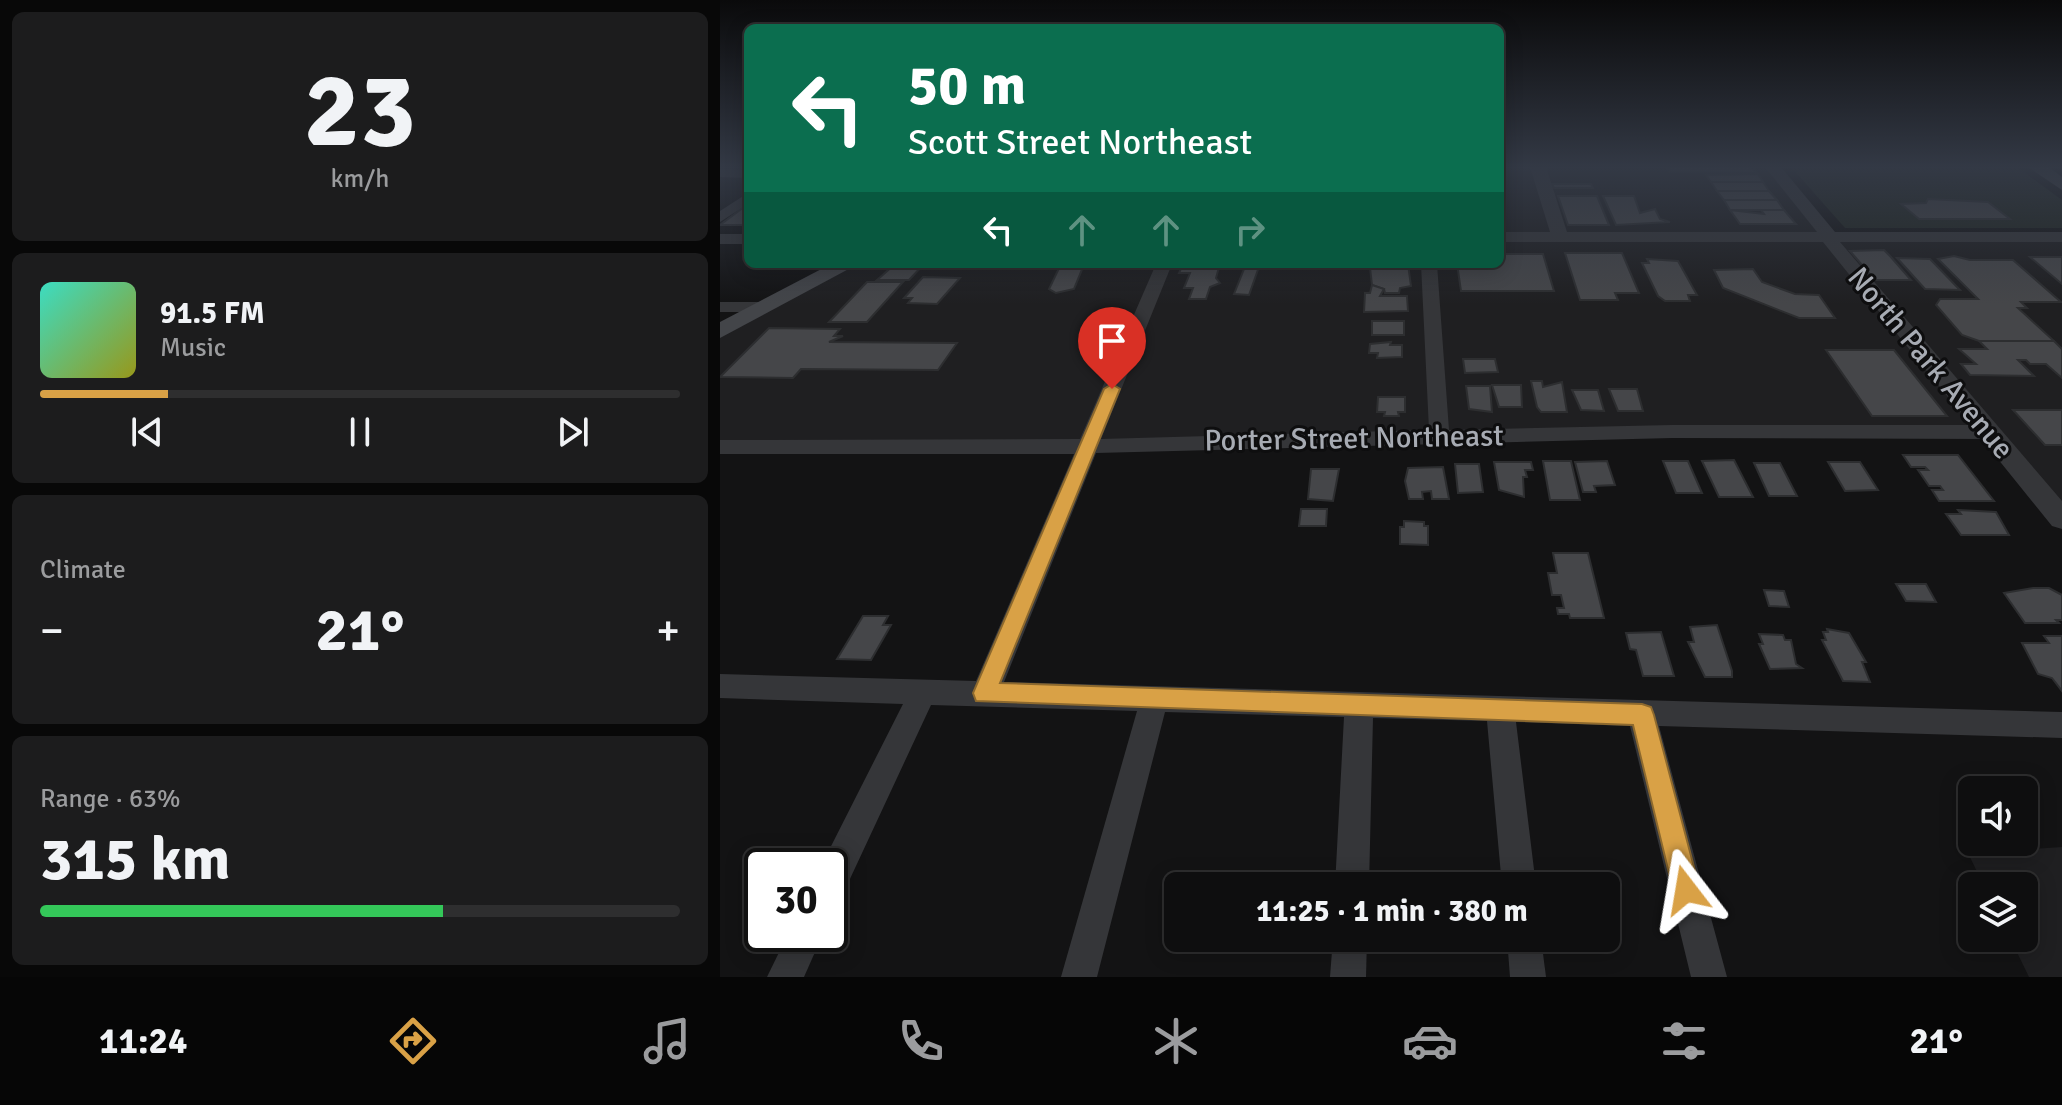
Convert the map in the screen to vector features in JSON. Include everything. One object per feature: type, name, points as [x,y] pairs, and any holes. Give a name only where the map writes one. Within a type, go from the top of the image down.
[{"type":"main road","points":[[720,331],[839,268]]},
{"type":"street","points":[[1552,213],[1560,237]]},
{"type":"street","name":"North Park Avenue","points":[[1810,213],[2062,519]]},
{"type":"street","points":[[1504,237],[2060,239]]},
{"type":"street","points":[[720,239],[744,238]]},
{"type":"street","points":[[985,693],[1162,268]]},
{"type":"street","points":[[1429,268],[1439,436]]},
{"type":"street","points":[[720,307],[765,307]]},
{"type":"street","name":"Porter Street Northeast","points":[[720,447],[861,449],[1439,436],[1989,432]]},
{"type":"street","points":[[720,686],[2062,725]]},
{"type":"street","points":[[847,848],[923,692]]},
{"type":"street","points":[[1079,977],[1154,699]]},
{"type":"street","points":[[1353,872],[1359,706]]},
{"type":"street","points":[[1500,710],[1517,872]]},
{"type":"street","points":[[1642,715],[1709,977]]},
{"type":"street","points":[[785,977],[797,952]]},
{"type":"street","points":[[1348,977],[1349,952]]},
{"type":"street","points":[[1525,952],[1528,977]]},
{"type":"shaded area","points":[[1504,213],[1810,213],[1830,237],[2062,237],[2062,519],[1989,432],[720,447],[720,331],[839,268],[1504,268]]},
{"type":"shaded area","points":[[1831,213],[2062,213],[2062,228],[1845,228]]},
{"type":"shaded area","points":[[2062,847],[2062,977],[2029,977],[2017,952],[2038,952],[2038,872],[1977,872],[1969,856],[2038,856],[2038,849]]},
{"type":"building","points":[[737,213],[744,213],[744,225],[720,225]]},
{"type":"building","points":[[1564,213],[1604,213],[1609,225],[1568,225]]},
{"type":"building","points":[[1610,213],[1657,213],[1660,219],[1670,222],[1616,225]]},
{"type":"building","points":[[1732,213],[1786,213],[1796,224],[1740,224]]},
{"type":"building","points":[[1911,213],[2002,213],[2010,219],[1919,219]]},
{"type":"building","points":[[1884,250],[1911,280],[1875,280],[1850,251]]},
{"type":"building","points":[[1565,253],[1622,253],[1639,293],[1615,293],[1618,300],[1580,300]]},
{"type":"building","points":[[1504,254],[1543,254],[1554,291],[1461,291],[1458,268],[1504,268]]},
{"type":"building","points":[[1954,256],[1970,260],[2013,260],[2061,302],[2021,302],[2027,308],[2018,308],[2054,341],[1979,341],[1962,335],[1936,305],[1940,299],[1978,299],[1938,259]]},
{"type":"building","points":[[2030,257],[2062,257],[2062,284]]},
{"type":"building","points":[[1897,258],[1930,259],[1960,290],[1925,289]]},
{"type":"building","points":[[1647,259],[1678,261],[1697,295],[1688,295],[1690,301],[1665,301],[1658,296],[1642,263],[1649,263]]},
{"type":"building","points":[[891,268],[920,268],[909,280],[877,280]]},
{"type":"building","points":[[1059,268],[1083,268],[1074,289],[1056,293],[1049,289]]},
{"type":"building","points":[[1181,268],[1219,268],[1216,278],[1220,283],[1210,287],[1206,299],[1189,299],[1193,288],[1184,288],[1190,273],[1179,273]]},
{"type":"building","points":[[1244,268],[1259,268],[1249,295],[1234,294]]},
{"type":"building","points":[[1370,268],[1409,268],[1411,286],[1400,288],[1399,293],[1385,293],[1384,289],[1372,285]]},
{"type":"building","points":[[1753,269],[1762,282],[1795,294],[1819,295],[1835,318],[1799,318],[1723,288],[1714,270]]},
{"type":"building","points":[[923,277],[960,278],[937,304],[908,303],[912,298],[904,298]]},
{"type":"building","points":[[867,282],[903,282],[867,322],[829,322]]},
{"type":"building","points":[[1372,285],[1384,289],[1380,296],[1407,296],[1408,311],[1364,312],[1365,293],[1370,293]]},
{"type":"building","points":[[1372,321],[1404,321],[1404,335],[1372,335]]},
{"type":"building","points":[[769,328],[840,329],[834,336],[843,336],[829,342],[957,343],[938,370],[801,369],[793,378],[720,377]]},
{"type":"building","points":[[1979,341],[2054,341],[2062,349],[2062,378],[2046,364],[2030,364],[2026,360],[2018,360],[2034,376],[1970,375],[1961,364],[1976,364],[1959,349],[1987,349]]},
{"type":"building","points":[[1391,342],[1390,345],[1402,345],[1402,357],[1377,358],[1378,353],[1369,353],[1370,344]]},
{"type":"building","points":[[1826,350],[1894,350],[1947,416],[1872,416]]},
{"type":"building","points":[[1463,359],[1495,359],[1498,372],[1465,373]]},
{"type":"building","points":[[1531,381],[1542,381],[1543,387],[1562,382],[1567,412],[1541,412]]},
{"type":"building","points":[[1492,385],[1521,385],[1522,407],[1499,407]]},
{"type":"building","points":[[1466,386],[1490,386],[1492,412],[1469,409]]},
{"type":"building","points":[[1609,389],[1637,389],[1643,411],[1618,411]]},
{"type":"building","points":[[1572,390],[1598,390],[1604,411],[1581,410]]},
{"type":"building","points":[[1378,397],[1405,397],[1405,412],[1398,412],[1399,416],[1384,416],[1385,412],[1377,412]]},
{"type":"building","points":[[2013,410],[2062,410],[2062,445],[2045,445]]},
{"type":"building","points":[[1903,455],[1958,455],[1994,501],[1939,501],[1932,490],[1943,490],[1940,486],[1929,486],[1918,470],[1928,470],[1925,467],[1911,467]]},
{"type":"building","points":[[1734,460],[1753,497],[1719,497],[1702,461]]},
{"type":"building","points":[[1543,461],[1571,461],[1580,500],[1550,500]]},
{"type":"building","points":[[1607,461],[1615,485],[1594,486],[1596,492],[1583,492],[1575,462]]},
{"type":"building","points":[[1663,461],[1688,461],[1702,493],[1676,493]]},
{"type":"building","points":[[1494,462],[1531,462],[1533,470],[1525,470],[1527,477],[1523,477],[1524,497],[1499,490]]},
{"type":"building","points":[[1828,462],[1860,462],[1878,490],[1845,491]]},
{"type":"building","points":[[1754,463],[1780,463],[1797,496],[1769,496]]},
{"type":"building","points":[[1455,464],[1479,464],[1483,492],[1458,493]]},
{"type":"building","points":[[1443,467],[1449,499],[1432,499],[1431,491],[1422,492],[1423,499],[1409,499],[1405,481],[1408,468]]},
{"type":"building","points":[[1311,469],[1339,469],[1333,501],[1308,499]]},
{"type":"building","points":[[1301,509],[1327,509],[1326,526],[1299,526]]},
{"type":"building","points":[[1958,510],[1996,512],[2009,535],[1961,535],[1946,514],[1961,514]]},
{"type":"building","points":[[1404,521],[1424,522],[1424,526],[1428,526],[1428,545],[1400,544],[1400,527],[1404,527]]},
{"type":"building","points":[[1553,553],[1588,553],[1604,618],[1570,618],[1569,614],[1558,614],[1557,608],[1564,608],[1561,595],[1552,595],[1548,573],[1557,573]]},
{"type":"building","points":[[1896,584],[1926,584],[1936,602],[1906,601]]},
{"type":"building","points":[[2049,588],[2062,595],[2062,620],[2056,620],[2059,623],[2025,623],[2004,593]]},
{"type":"building","points":[[1764,590],[1784,591],[1789,607],[1769,606]]},
{"type":"building","points":[[863,616],[888,616],[883,625],[891,625],[871,660],[837,659]]},
{"type":"building","points":[[1717,625],[1732,677],[1705,677],[1688,642],[1694,642],[1690,627]]},
{"type":"building","points":[[1827,629],[1849,633],[1866,662],[1862,662],[1870,682],[1843,681],[1822,640],[1826,640],[1823,632],[1828,632]]},
{"type":"building","points":[[1661,632],[1674,676],[1643,676],[1636,650],[1630,649],[1626,633]]},
{"type":"building","points":[[1759,634],[1783,635],[1785,640],[1791,640],[1796,664],[1802,668],[1770,669],[1759,644],[1763,644]]},
{"type":"building","points":[[2044,636],[2062,636],[2062,691],[2052,678],[2038,674],[2022,643],[2049,643]]},
{"type":"route","points":[[1112,389],[985,693],[1642,715],[1686,890]]}]
